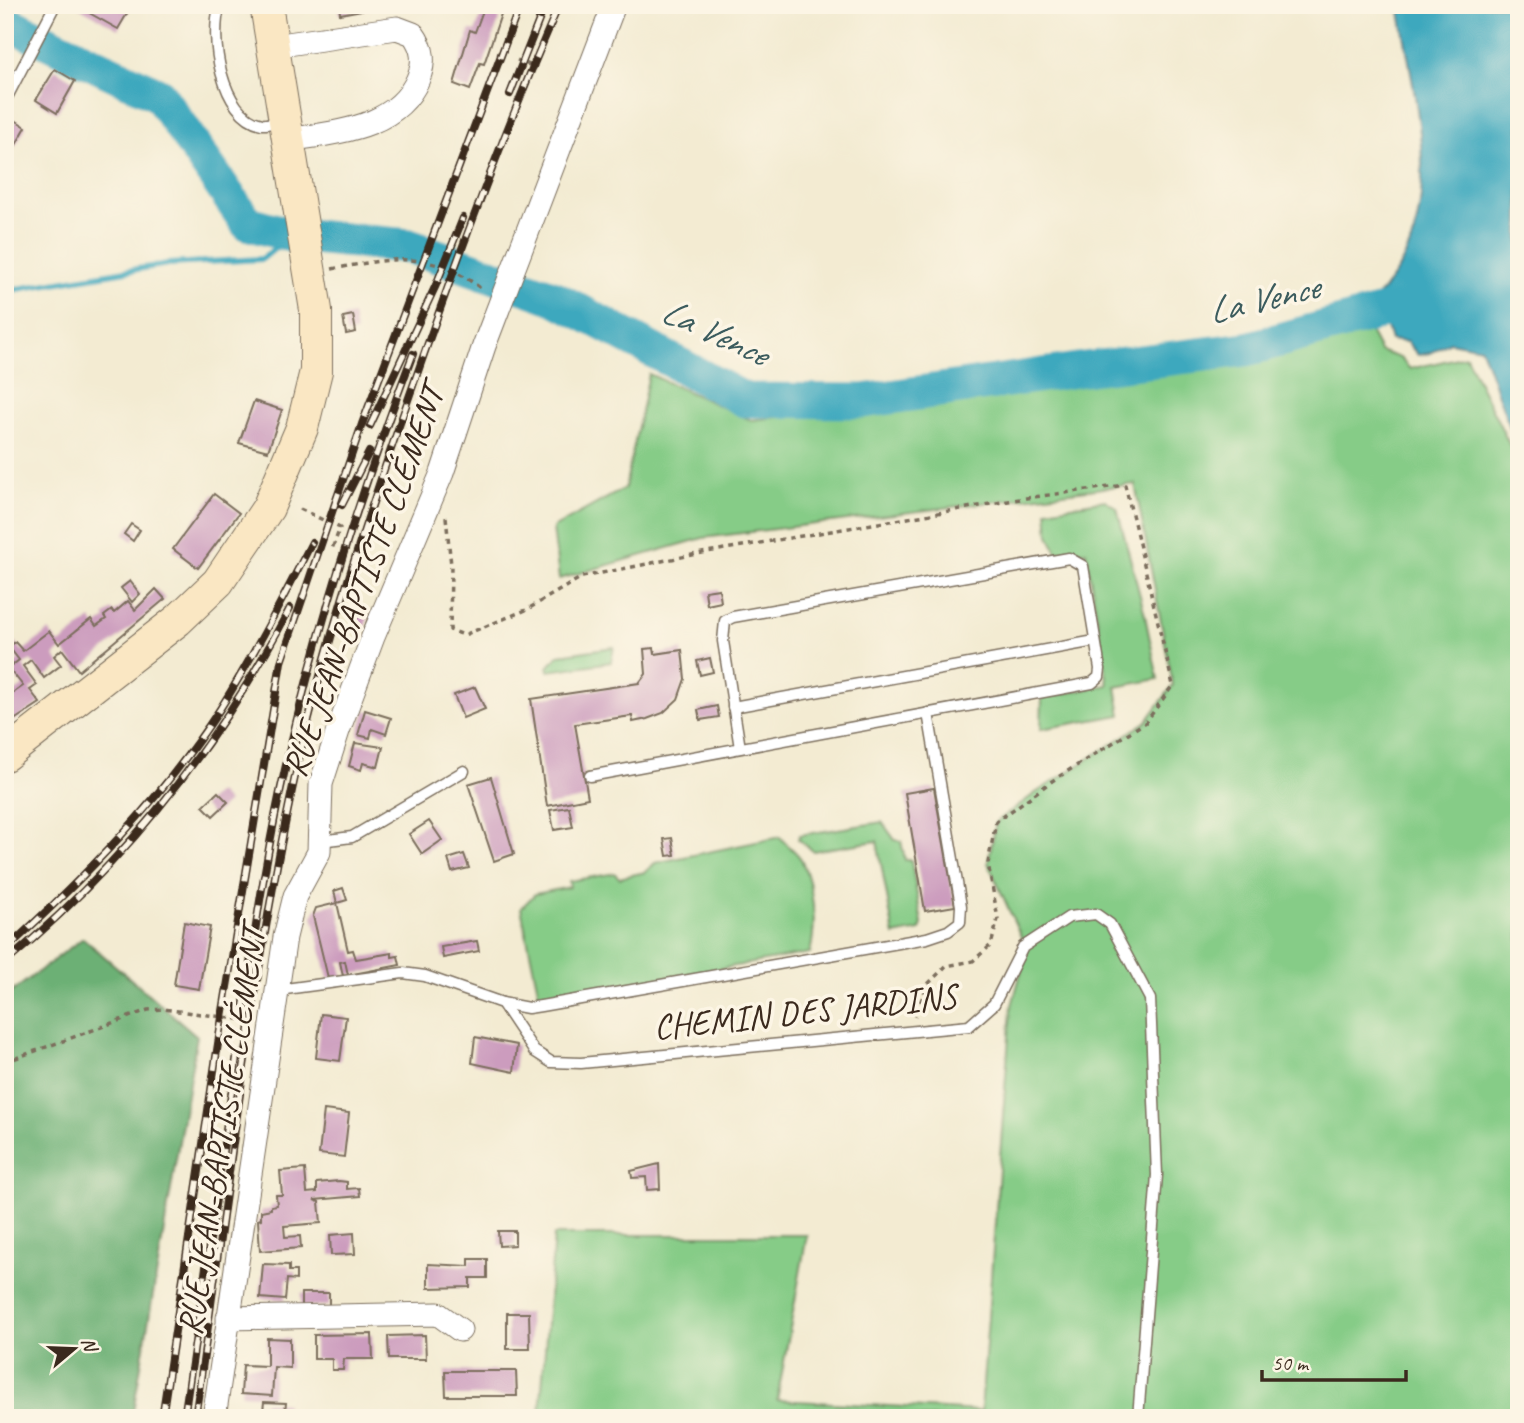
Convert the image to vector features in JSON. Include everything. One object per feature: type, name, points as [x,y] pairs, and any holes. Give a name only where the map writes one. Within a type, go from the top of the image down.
[{"type":"main road","points":[[5,755],[202,600],[231,567],[268,508],[302,428],[316,371],[317,328],[266,5]]},
{"type":"street","name":"RUE JEAN-BAPTISTE CLÉMENT","points":[[214,1418],[290,912],[295,896],[313,865],[320,841],[321,784],[373,637],[442,474],[495,301],[519,255],[614,5]]},
{"type":"street","points":[[274,46],[397,28],[413,34],[424,61],[415,86],[390,114],[370,123],[287,130]]},
{"type":"street","points":[[228,1318],[438,1314],[460,1330]]},
{"type":"lane","points":[[5,101],[33,53],[55,5]]},
{"type":"lane","points":[[219,5],[215,34],[223,79],[232,99],[247,116],[262,124],[287,130]]},
{"type":"lane","points":[[590,776],[1092,684],[1099,677],[1100,669],[1083,566],[1069,558],[733,617],[725,621],[723,641],[740,748]]},
{"type":"lane","points":[[733,707],[1095,641]]},
{"type":"lane","points":[[278,990],[403,972],[460,985],[502,1003],[528,1008],[927,938],[948,931],[960,922],[961,906],[928,713]]},
{"type":"lane","points":[[320,841],[352,837],[464,771]]},
{"type":"lane","name":"CHEMIN DES JARDINS","points":[[502,1003],[534,1051],[551,1062],[581,1063],[969,1026],[994,1004],[1023,947],[1069,917],[1096,914],[1119,934],[1150,999],[1153,1029],[1157,1175],[1138,1418]]},
{"type":"path","points":[[497,53],[504,55]]},
{"type":"path","points":[[517,60],[537,68]]},
{"type":"path","points":[[349,266],[413,258],[462,274],[495,301]]},
{"type":"path","points":[[446,513],[450,565],[450,630],[464,635],[526,610],[582,577],[947,511],[1125,485],[1174,685],[1146,722],[1052,781],[996,822],[988,863],[998,919],[991,945],[973,961],[946,966],[927,985],[915,1015],[913,1031]]},
{"type":"path","points":[[300,509],[340,528],[332,549]]},
{"type":"path","points":[[5,1062],[148,1010],[163,1009],[272,1024]]},
{"type":"green space","points":[[1370,332],[1380,351],[1400,358],[1410,369],[1466,356],[1519,464],[1519,1418],[615,1418],[540,1413],[554,1235],[807,1235],[777,1400],[981,1411],[1011,1009],[1027,950],[988,863],[996,822],[1037,792],[1146,722],[1173,685],[1135,484],[703,538],[559,579],[553,528],[625,488],[649,374],[751,420],[1224,368]]},
{"type":"green space","points":[[1105,500],[1117,508],[1144,611],[1158,679],[1116,687],[1121,715],[1041,729],[1042,698],[1108,685],[1086,551],[1058,555],[1049,535],[1047,510]]},
{"type":"green space","points":[[614,647],[611,662],[549,671],[548,667],[559,655]]},
{"type":"green space","points":[[882,822],[895,840],[901,841],[905,860],[911,860],[922,924],[920,930],[894,935],[877,841],[813,851],[798,839],[800,835]]},
{"type":"green space","points":[[780,837],[800,858],[809,883],[814,919],[810,953],[540,1000],[521,908],[535,894],[570,887],[569,881],[615,873],[619,878],[645,872],[655,863]]},
{"type":"green space","points":[[83,938],[197,1036],[132,1418],[5,1418],[5,997]]},
{"type":"water","points":[[1399,5],[1519,5],[1519,453],[1481,348],[1450,342],[1430,353],[1418,355],[1407,342],[1391,340],[1377,296],[1400,265],[1414,232],[1421,195],[1422,157],[1418,118]]},
{"type":"building","points":[[75,5],[129,5],[131,7],[118,29]]},
{"type":"building","points":[[339,5],[377,5],[378,7],[340,14]]},
{"type":"building","points":[[485,5],[503,8],[484,64],[480,63],[470,90],[454,84],[470,30],[475,32]]},
{"type":"building","points":[[55,69],[75,81],[57,113],[36,100]]},
{"type":"building","points":[[15,120],[26,127],[10,155],[5,152],[5,137]]},
{"type":"building","points":[[353,315],[356,332],[346,334],[343,317]]},
{"type":"building","points":[[254,401],[282,410],[268,451],[239,443]]},
{"type":"building","points":[[214,494],[239,513],[198,568],[173,549]]},
{"type":"building","points":[[131,524],[140,530],[133,541],[124,534]]},
{"type":"building","points":[[130,581],[140,594],[132,602],[121,588]]},
{"type":"building","points":[[156,589],[165,599],[79,671],[62,649],[54,656],[61,665],[44,678],[31,660],[23,666],[37,685],[30,690],[40,703],[5,726],[5,695],[9,696],[23,686],[9,668],[19,660],[9,647],[15,642],[23,651],[49,631],[59,644],[91,619],[96,626],[106,619],[104,616],[112,610],[114,613],[128,601],[135,610]]},
{"type":"building","points":[[719,589],[721,602],[707,605],[705,591]]},
{"type":"building","points":[[360,611],[369,615],[364,629],[354,625]]},
{"type":"building","points":[[654,648],[655,654],[682,650],[685,679],[678,699],[663,713],[647,719],[633,722],[632,716],[575,724],[588,798],[547,806],[531,699],[639,683],[646,674],[644,649]]},
{"type":"building","points":[[710,658],[713,672],[700,675],[697,661]]},
{"type":"building","points":[[475,687],[485,709],[463,718],[454,695]]},
{"type":"building","points":[[717,706],[719,717],[700,720],[698,710]]},
{"type":"building","points":[[365,710],[391,718],[386,734],[372,729],[370,738],[358,735]]},
{"type":"building","points":[[355,743],[383,747],[378,767],[363,763],[361,770],[349,766]]},
{"type":"building","points":[[491,777],[514,854],[494,861],[468,784]]},
{"type":"building","points":[[934,788],[955,906],[925,911],[905,793]]},
{"type":"building","points":[[218,792],[228,802],[213,816],[203,806]]},
{"type":"building","points":[[569,807],[573,827],[554,830],[550,810]]},
{"type":"building","points":[[429,821],[442,840],[422,854],[409,834]]},
{"type":"building","points":[[672,838],[675,855],[667,856],[664,839]]},
{"type":"building","points":[[464,854],[469,868],[452,872],[448,859]]},
{"type":"building","points":[[343,888],[347,900],[337,903],[334,891]]},
{"type":"building","points":[[337,903],[348,951],[353,950],[356,959],[392,953],[392,957],[398,956],[400,965],[348,975],[345,961],[340,962],[343,976],[328,978],[313,916],[316,908]]},
{"type":"building","points":[[184,922],[210,927],[199,989],[174,985]]},
{"type":"building","points":[[477,941],[479,951],[443,958],[441,947]]},
{"type":"building","points":[[321,1014],[346,1017],[340,1061],[316,1058]]},
{"type":"building","points":[[475,1037],[517,1045],[514,1072],[472,1063]]},
{"type":"building","points":[[324,1110],[349,1113],[344,1157],[319,1154]]},
{"type":"building","points":[[659,1164],[660,1189],[647,1190],[646,1177],[632,1178],[631,1171]]},
{"type":"building","points":[[305,1169],[307,1193],[317,1192],[317,1183],[339,1181],[347,1182],[347,1189],[359,1188],[360,1196],[314,1200],[319,1202],[321,1223],[284,1226],[285,1237],[300,1236],[301,1248],[260,1251],[258,1220],[261,1219],[261,1211],[277,1205],[276,1195],[282,1195],[280,1171]]},
{"type":"building","points":[[498,1231],[515,1231],[515,1245],[499,1246]]},
{"type":"building","points":[[354,1233],[355,1254],[331,1255],[330,1235]]},
{"type":"building","points":[[469,1259],[487,1259],[487,1278],[470,1278],[470,1287],[428,1288],[428,1264],[469,1266]]},
{"type":"building","points":[[263,1264],[289,1265],[289,1271],[296,1271],[296,1280],[287,1279],[285,1300],[260,1298]]},
{"type":"building","points":[[301,1293],[329,1293],[329,1306],[301,1306]]},
{"type":"building","points":[[507,1313],[529,1313],[530,1349],[507,1349]]},
{"type":"building","points":[[372,1334],[373,1359],[344,1359],[343,1370],[332,1370],[332,1359],[314,1359],[314,1335]]},
{"type":"building","points":[[425,1335],[426,1359],[389,1359],[388,1336]]},
{"type":"building","points":[[267,1338],[290,1339],[290,1368],[274,1367],[272,1396],[241,1394],[243,1365],[267,1366]]},
{"type":"building","points":[[445,1371],[516,1371],[517,1396],[446,1396]]},
{"type":"building","points":[[264,1402],[286,1403],[285,1412],[263,1411]]},
{"type":"waterway","name":"La Vence","points":[[5,22],[159,95],[247,223],[291,235],[409,246],[555,298],[745,400],[863,401],[1091,368],[1247,349],[1381,312],[1519,263]]},
{"type":"waterway","points":[[5,291],[168,264],[262,259],[291,235]]},
{"type":"railway","points":[[162,1418],[222,1017],[281,662],[362,424],[520,5]]},
{"type":"railway","points":[[510,94],[545,5]]},
{"type":"railway","points":[[195,1418],[240,1090],[266,926],[310,715],[351,572],[431,335],[501,146],[559,5]]},
{"type":"railway","points":[[370,426],[436,285],[463,218]]},
{"type":"railway","points":[[242,1016],[273,827],[312,660],[342,557],[413,354]]},
{"type":"railway","points":[[342,505],[369,452]]},
{"type":"railway","points":[[5,950],[93,866],[173,775],[220,709],[245,668],[312,542]]},
{"type":"railway","points":[[5,963],[89,885],[165,800],[232,707],[290,608]]},
{"type":"railway","points":[[184,1418],[237,1054]]}]
